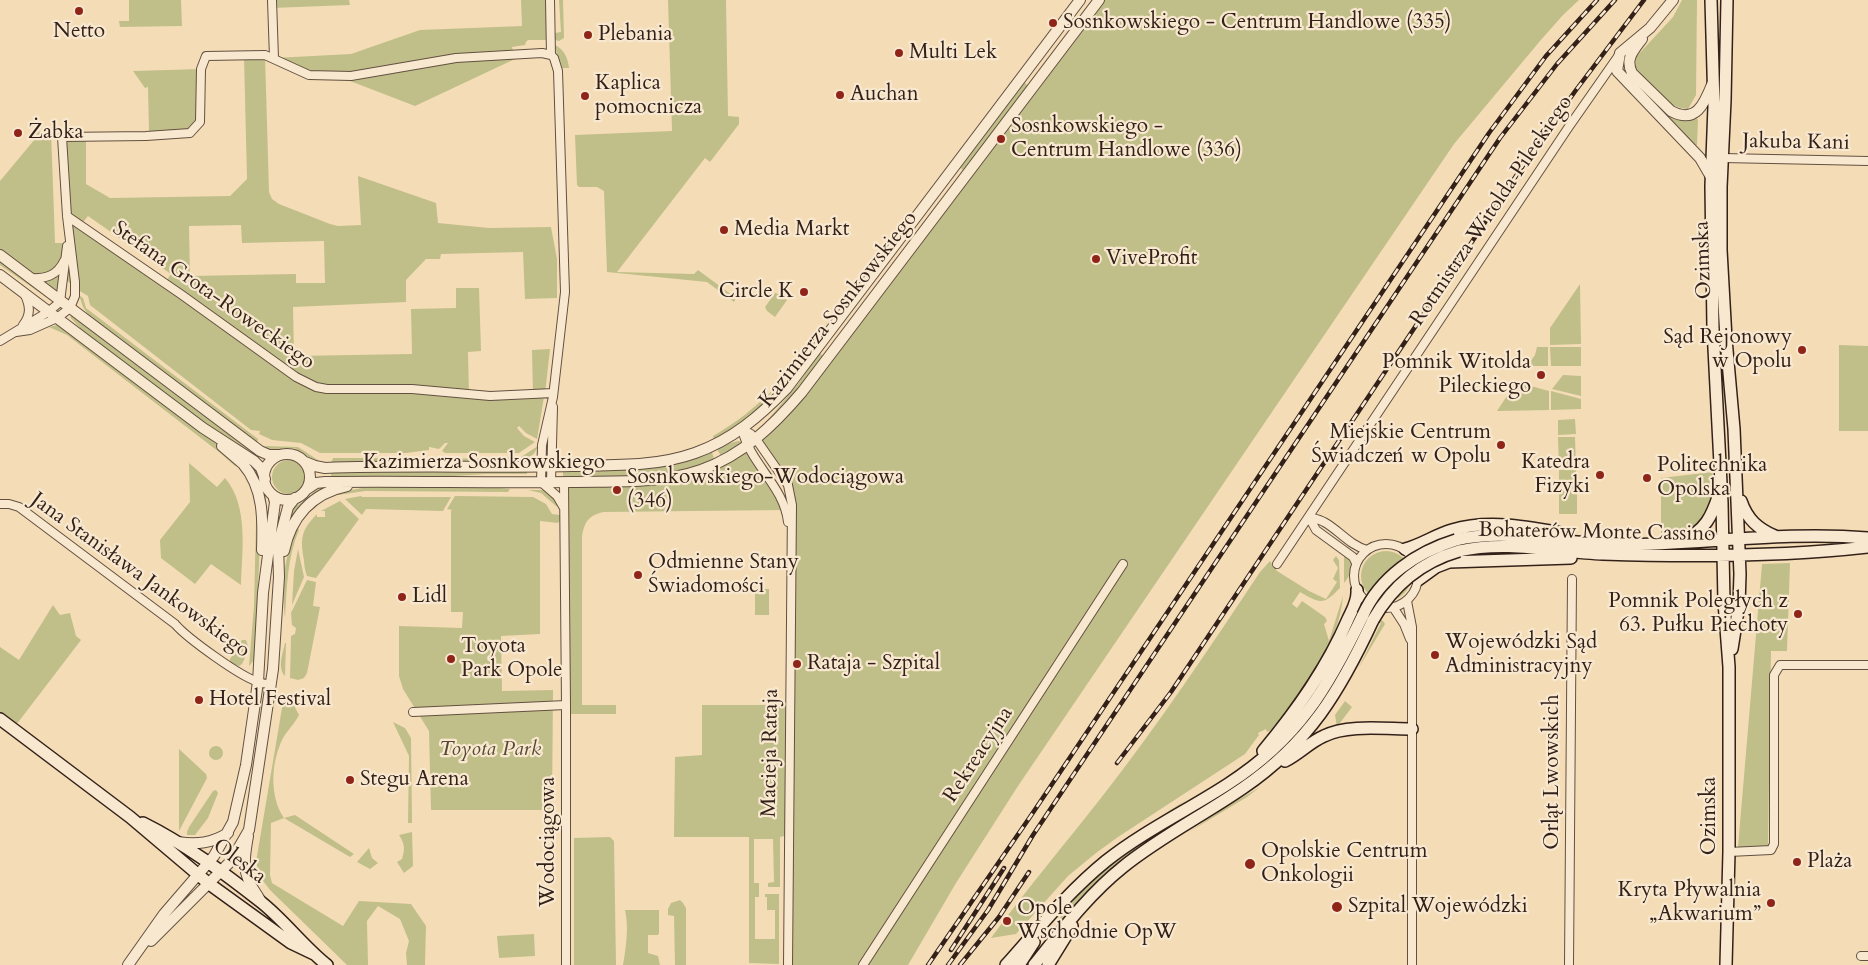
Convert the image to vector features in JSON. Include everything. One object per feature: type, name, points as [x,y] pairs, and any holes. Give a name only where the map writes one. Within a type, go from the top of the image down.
[{"type":"main road","name":"Ozimska","points":[[1712,0],[1711,177],[1715,373],[1724,555],[1724,602],[1729,667],[1729,852],[1726,965]]},
{"type":"main road","name":"Ozimska","points":[[1727,0],[1721,224],[1722,280],[1740,539],[1739,605],[1729,667]]},
{"type":"main road","points":[[1677,542],[1694,536],[1705,525],[1713,512],[1721,488]]},
{"type":"main road","points":[[1738,493],[1744,510],[1753,522],[1760,529],[1779,538]]},
{"type":"main road","points":[[1405,550],[1453,530],[1472,526],[1500,525],[1531,527],[1577,536],[1605,549]]},
{"type":"main road","name":"Bohaterów Monte Cassino","points":[[1605,549],[1677,542],[1740,539],[1868,538]]},
{"type":"main road","name":"Bohaterów Monte Cassino","points":[[1043,923],[1080,884],[1108,860],[1248,771],[1288,735],[1312,708],[1368,618],[1404,580],[1457,546],[1605,549],[1724,555],[1798,554],[1868,547]]},
{"type":"main road","points":[[1418,580],[1436,567],[1449,562],[1562,559],[1605,549]]},
{"type":"main road","points":[[1248,771],[1320,676],[1341,636],[1356,600],[1357,590]]},
{"type":"main road","name":"Bohaterów Monte Cassino","points":[[1091,896],[1135,857],[1244,788],[1272,766],[1306,734],[1347,675],[1368,618]]},
{"type":"main road","name":"Oleska","points":[[0,719],[130,817],[208,884],[291,943],[314,954]]},
{"type":"main road","points":[[1272,766],[1286,761],[1314,741],[1334,732],[1412,729]]},
{"type":"main road","name":"Oleska","points":[[130,817],[178,842],[221,871],[260,901],[299,936],[314,954],[327,965]]},
{"type":"main road","points":[[1034,965],[1070,919],[1091,896]]},
{"type":"main road","points":[[1048,965],[1091,896]]},
{"type":"main road","points":[[1006,965],[1043,923]]},
{"type":"main road","points":[[1019,965],[1043,923]]},
{"type":"street","points":[[272,0],[274,58]]},
{"type":"street","points":[[550,0],[551,55],[556,61],[558,71],[564,284],[563,316],[553,395],[546,482],[564,508]]},
{"type":"street","name":"Kazimierza Sosnkowskiego","points":[[305,462],[325,468],[625,465],[672,460],[706,449],[742,430],[762,414],[787,388],[1080,0]]},
{"type":"street","name":"Kazimierza Sosnkowskiego","points":[[307,489],[320,482],[615,482],[680,476],[702,470],[752,443],[769,429],[802,392],[1099,0]]},
{"type":"street","points":[[1600,82],[1617,71],[1624,56],[1673,0]]},
{"type":"street","points":[[16,332],[30,330],[57,318],[70,308],[75,290],[68,232],[62,137],[146,136],[190,133],[200,122],[201,69],[206,56],[265,56],[274,58],[309,75],[351,76],[456,58],[505,56],[536,52],[551,55]]},
{"type":"street","points":[[1624,56],[1632,73],[1666,108],[1678,115],[1688,115],[1699,110],[1704,104],[1713,82]]},
{"type":"street","name":"Rotmistrza Witolda Pileckiego","points":[[1277,564],[1600,82],[1624,56]]},
{"type":"street","points":[[1617,71],[1700,158],[1711,177]]},
{"type":"street","name":"Jakuba Kani","points":[[1723,158],[1868,161]]},
{"type":"street","name":"Stefana Grota-Roweckiego","points":[[67,216],[182,295],[296,377],[316,387],[335,390],[412,389],[490,396],[553,395]]},
{"type":"street","points":[[0,341],[38,316],[48,312],[60,302],[68,232]]},
{"type":"street","points":[[29,278],[42,278],[53,274],[61,267],[66,255]]},
{"type":"street","points":[[0,256],[260,451],[269,455],[292,454],[305,462],[310,473],[310,483],[307,489],[295,498],[288,507],[278,545],[279,577],[276,639],[245,857],[245,869],[260,901]]},
{"type":"street","points":[[0,275],[203,428],[254,461],[261,468],[268,488],[273,495],[275,508],[269,538],[263,593],[258,682],[241,791],[229,832],[209,863],[164,914],[128,965]]},
{"type":"street","points":[[16,332],[29,314],[25,295]]},
{"type":"street","points":[[203,428],[244,465],[258,493],[263,513],[261,560],[263,593]]},
{"type":"street","name":"Macieja Rataja","points":[[742,430],[751,434],[752,443],[784,504],[790,541]]},
{"type":"street","name":"Macieja Rataja","points":[[752,443],[788,486],[792,505],[790,541],[788,965]]},
{"type":"street","points":[[265,479],[267,465],[279,455]]},
{"type":"street","name":"Wodociągowa","points":[[564,482],[566,965]]},
{"type":"street","points":[[279,577],[290,530],[302,510],[311,501],[333,490],[345,486],[370,483]]},
{"type":"street","points":[[273,495],[283,499],[295,498]]},
{"type":"street","name":"Jana Stanisława Jankowskiego","points":[[0,504],[19,507],[89,558],[175,624],[182,632],[258,682]]},
{"type":"street","points":[[1308,517],[1323,521],[1348,542],[1367,550]]},
{"type":"street","points":[[1308,517],[1316,530],[1353,557],[1356,563]]},
{"type":"street","points":[[1390,544],[1405,550],[1413,557],[1417,567],[1418,580],[1414,592],[1407,601],[1393,607],[1382,608],[1372,605],[1363,599],[1357,590],[1354,577],[1356,563],[1367,550],[1374,546],[1390,544]]},
{"type":"street","name":"Rekreacyjna","points":[[863,965],[1123,564]]},
{"type":"street","name":"Orląt Lwowskich","points":[[1569,965],[1572,580]]},
{"type":"street","points":[[1407,601],[1412,628],[1412,965]]},
{"type":"street","points":[[1393,607],[1404,624],[1412,643]]},
{"type":"street","points":[[1729,852],[1771,850],[1774,844],[1774,675],[1780,665],[1868,665]]},
{"type":"street","points":[[258,682],[271,684]]},
{"type":"street","points":[[413,712],[566,705]]},
{"type":"street","points":[[140,950],[154,939],[231,861],[249,830]]},
{"type":"street","points":[[178,842],[199,844],[213,841],[229,832]]},
{"type":"green space","points":[[129,0],[181,0],[182,26],[120,27],[119,21],[129,21]]},
{"type":"green space","points":[[272,0],[349,0],[350,5],[272,8]]},
{"type":"green space","points":[[521,0],[546,0],[548,40],[528,40],[525,45],[512,47],[515,59],[415,106],[337,76],[315,76],[274,58],[351,54],[420,30],[522,26]]},
{"type":"green space","points":[[559,0],[563,0],[564,38],[559,41],[555,40],[555,33],[561,32]]},
{"type":"green space","points":[[668,0],[726,0],[728,116],[739,117],[739,124],[710,162],[705,158],[617,272],[694,274],[698,270],[736,298],[734,302],[707,282],[607,272],[604,191],[597,187],[579,187],[577,185],[575,135],[672,131]]},
{"type":"green space","points":[[1099,0],[1579,0],[1540,41],[1454,144],[1018,786],[956,883],[908,965],[788,965],[788,835],[780,837],[780,887],[768,887],[768,883],[774,882],[773,839],[754,839],[754,883],[759,883],[759,897],[755,897],[755,939],[775,939],[775,910],[767,910],[767,897],[765,897],[765,894],[779,894],[779,964],[749,963],[749,837],[674,837],[675,757],[702,755],[702,705],[789,705],[790,491],[756,439],[769,429]]},
{"type":"green space","points":[[1682,0],[1697,0],[1696,95],[1688,109],[1680,108],[1665,100],[1635,67],[1636,57],[1673,17]]},
{"type":"green space","points":[[555,45],[565,54],[569,68],[562,68]]},
{"type":"green space","points":[[265,55],[269,192],[272,199],[279,204],[330,224],[338,226],[361,225],[358,176],[436,203],[438,223],[489,228],[551,227],[557,259],[557,298],[525,299],[523,252],[441,254],[440,259],[426,259],[406,280],[406,302],[293,307],[294,356],[412,354],[411,309],[456,308],[456,288],[479,288],[481,351],[468,352],[469,395],[533,394],[532,350],[550,349],[537,439],[526,433],[519,426],[517,428],[524,436],[535,442],[519,453],[445,453],[442,451],[448,443],[445,443],[439,449],[429,447],[429,450],[406,453],[320,453],[301,443],[272,440],[259,434],[260,431],[251,430],[90,305],[88,296],[78,290],[70,260],[71,284],[66,280],[60,302],[0,253],[0,181],[35,139],[35,132],[51,131],[55,243],[67,243],[62,137],[86,136],[86,184],[110,198],[230,196],[247,179],[244,56]],"holes":[[[88,216],[171,274],[165,283],[81,225]],[[241,225],[242,243],[324,241],[325,283],[296,283],[296,274],[190,276],[189,226]]]},
{"type":"green space","points":[[201,69],[200,122],[190,133],[149,132],[148,87],[145,88],[133,71]]},
{"type":"green space","points":[[1024,82],[1028,86],[963,170],[959,167]]},
{"type":"green space","points":[[1661,110],[1680,120],[1697,118],[1697,145],[1694,146]]},
{"type":"green space","points":[[0,260],[47,296],[0,265]]},
{"type":"green space","points":[[1580,284],[1581,344],[1550,345],[1550,328]]},
{"type":"green space","points":[[775,293],[787,300],[775,317],[765,307]]},
{"type":"green space","points":[[79,295],[83,298],[86,308],[258,439],[257,445],[89,316],[83,307]]},
{"type":"green space","points":[[72,315],[226,432],[254,450],[251,455],[213,429],[82,330],[70,317]]},
{"type":"green space","points":[[57,325],[63,327],[218,445],[240,466],[235,466],[67,335],[49,327]]},
{"type":"green space","points":[[1839,345],[1868,346],[1868,431],[1839,431]]},
{"type":"green space","points":[[1537,347],[1548,347],[1548,366],[1527,366],[1535,355]]},
{"type":"green space","points":[[1550,347],[1581,347],[1581,366],[1551,366]]},
{"type":"green space","points":[[820,353],[823,356],[809,375],[762,429],[761,428],[798,384]]},
{"type":"green space","points":[[1563,375],[1581,376],[1581,396],[1552,389]]},
{"type":"green space","points":[[1516,382],[1549,391],[1549,410],[1497,411]]},
{"type":"green space","points":[[773,390],[760,409],[741,424],[714,440],[713,436],[744,415]]},
{"type":"green space","points":[[1551,391],[1581,399],[1581,409],[1551,410]]},
{"type":"green space","points":[[1575,419],[1576,434],[1558,435],[1558,420]]},
{"type":"green space","points":[[1558,437],[1575,437],[1576,468],[1559,468]]},
{"type":"green space","points":[[738,441],[744,442],[721,456],[717,449]]},
{"type":"green space","points":[[266,446],[298,447],[324,464],[313,461],[294,448],[274,451],[263,449]]},
{"type":"green space","points":[[538,446],[531,456],[518,462],[445,459],[521,457]]},
{"type":"green space","points":[[748,446],[786,510],[604,512],[588,520],[582,537],[582,705],[616,705],[616,714],[566,714],[564,482],[680,475]]},
{"type":"green space","points":[[712,452],[714,459],[686,468],[657,474],[563,476],[563,471],[666,466],[678,464]]},
{"type":"green space","points":[[333,458],[421,459],[396,462],[331,463]]},
{"type":"green space","points":[[289,460],[301,465],[306,477],[301,489],[289,494],[277,489],[272,477],[277,465]]},
{"type":"green space","points":[[189,463],[217,487],[225,478],[233,489],[241,515],[243,544],[241,585],[211,564],[195,584],[161,558],[160,540],[190,502]]},
{"type":"green space","points":[[1559,470],[1576,470],[1577,490],[1559,485]]},
{"type":"green space","points":[[527,472],[527,474],[331,478],[331,473]]},
{"type":"green space","points":[[1713,472],[1710,507],[1702,522],[1684,534],[1661,538],[1661,478]]},
{"type":"green space","points":[[323,485],[324,489],[293,516],[289,514],[296,506]]},
{"type":"green space","points":[[489,487],[510,489],[508,492],[365,491],[338,495],[335,493],[362,488]]},
{"type":"green space","points":[[1559,488],[1577,492],[1577,514],[1559,514]]},
{"type":"green space","points":[[528,490],[550,492],[560,507],[556,506],[541,493]]},
{"type":"green space","points":[[361,496],[451,497],[443,511],[366,509],[362,515],[345,499]]},
{"type":"green space","name":"Toyota Park","points":[[455,496],[533,497],[546,504],[552,514],[560,515],[558,523],[540,521],[540,634],[501,636],[502,691],[553,690],[552,810],[431,810],[429,731],[403,689],[399,676],[399,626],[462,628],[463,612],[451,612],[452,510],[447,509]]},
{"type":"green space","points":[[340,501],[359,519],[316,578],[307,576],[302,546],[305,530],[317,514],[317,517],[325,517],[325,511],[321,511]]},
{"type":"green space","points":[[261,519],[255,659],[249,666],[254,606],[256,521]]},
{"type":"green space","points":[[297,526],[299,530],[292,551],[288,573],[285,618],[283,594],[286,560]]},
{"type":"green space","points":[[298,549],[304,577],[292,605],[294,571]]},
{"type":"green space","points":[[1386,551],[1400,555],[1407,562],[1411,576],[1407,590],[1400,597],[1386,601],[1372,597],[1365,590],[1361,576],[1365,562],[1372,555]]},
{"type":"green space","points":[[1344,554],[1351,564],[1351,572],[1344,583]]},
{"type":"green space","points":[[1336,556],[1339,560],[1340,588],[1326,600],[1322,601],[1312,599],[1300,592],[1292,604],[1297,608],[1302,601],[1325,617],[1327,621],[1324,624],[1329,641],[1343,596],[1340,615],[1334,633],[1317,668],[1271,730],[1267,732],[1266,729],[1258,733],[1259,735],[1245,754],[1096,853],[1068,876],[1016,934],[991,938],[1143,743],[1260,572],[1270,561],[1277,571],[1326,599],[1337,582],[1333,579],[1338,568],[1333,560]]},
{"type":"green space","points":[[1790,563],[1787,651],[1771,651],[1768,846],[1738,847],[1762,564]]},
{"type":"green space","points":[[307,580],[316,582],[313,606],[320,607],[307,673],[304,678],[298,680],[290,678],[291,636],[295,634],[296,628],[292,625],[291,613]]},
{"type":"green space","points":[[755,589],[769,589],[769,615],[755,615]]},
{"type":"green space","points":[[53,605],[60,615],[70,613],[76,636],[81,640],[13,729],[0,719],[0,647],[19,660]]},
{"type":"green space","points":[[1360,609],[1383,621],[1385,624],[1358,669],[1381,623],[1359,611]]},
{"type":"green space","points":[[242,640],[246,640],[249,649],[242,664],[239,666],[230,663],[230,659]]},
{"type":"green space","points":[[286,643],[285,676],[281,665]]},
{"type":"green space","points":[[1332,686],[1334,687],[1296,736],[1251,777],[1204,808],[1062,922],[1058,920],[1087,884],[1119,857],[1218,796],[1315,710]]},
{"type":"green space","points":[[288,694],[299,715],[279,747],[273,779],[276,800],[284,818],[271,823],[270,875],[272,883],[343,926],[359,901],[411,904],[426,926],[425,965],[407,965],[406,953],[409,941],[400,919],[378,906],[367,921],[368,965],[347,965],[270,890],[260,877],[256,862],[282,708],[285,695]]},
{"type":"green space","points":[[1345,701],[1352,707],[1337,727],[1335,715]]},
{"type":"green space","points":[[393,722],[405,728],[411,738],[412,823],[408,823],[409,756]]},
{"type":"green space","points":[[216,746],[221,748],[223,753],[221,758],[216,760],[211,758],[209,753],[211,748]]},
{"type":"green space","points":[[179,749],[206,774],[207,778],[179,831]]},
{"type":"green space","points":[[1260,787],[1247,797],[1189,832],[1226,807]]},
{"type":"green space","points":[[216,790],[218,793],[208,818],[195,835],[187,835],[189,827],[213,791]]},
{"type":"green space","points":[[1186,800],[1056,902],[1052,903],[1099,859]]},
{"type":"green space","points":[[295,815],[354,854],[350,857],[284,818]]},
{"type":"green space","points":[[412,832],[413,866],[404,873],[397,862],[402,859],[404,849],[399,835]]},
{"type":"green space","points":[[610,837],[614,841],[616,965],[574,965],[574,838]]},
{"type":"green space","points":[[369,848],[372,858],[378,863],[370,869],[357,862]]},
{"type":"green space","points":[[680,900],[686,908],[686,965],[675,965],[674,916],[668,915],[671,903]]},
{"type":"green space","points":[[625,910],[659,910],[659,933],[658,935],[648,935],[648,953],[658,956],[660,965],[623,965],[627,930]]},
{"type":"green space","points":[[534,934],[535,956],[499,958],[497,936]]},
{"type":"railway","points":[[928,965],[1030,817],[1489,133],[1546,56],[1597,0]]},
{"type":"railway","points":[[948,965],[988,910],[1033,835],[1500,138],[1557,64],[1615,0]]},
{"type":"railway","points":[[1117,763],[1171,692],[1534,149],[1644,0]]},
{"type":"railway","points":[[951,950],[1004,868]]},
{"type":"railway","points":[[960,965],[999,917],[1029,872]]},
{"type":"place","name":"Netto","points":[[79,11]]},
{"type":"place","name":"Sosnkowskiego - Centrum Handlowe (335)","points":[[1053,23]]},
{"type":"place","name":"Plebania","points":[[588,35]]},
{"type":"place","name":"Multi Lek","points":[[899,53]]},
{"type":"place","name":"Auchan","points":[[840,95]]},
{"type":"place","name":"Kaplica pomocnicza","points":[[585,96]]},
{"type":"place","name":"Żabka","points":[[18,133]]},
{"type":"place","name":"Sosnkowskiego - Centrum Handlowe (336)","points":[[1001,139]]},
{"type":"place","name":"Media Markt","points":[[724,230]]},
{"type":"place","name":"ViveProfit","points":[[1096,259]]},
{"type":"place","name":"Circle K","points":[[804,292]]},
{"type":"place","name":"Sąd Rejonowy w Opolu","points":[[1802,350]]},
{"type":"place","name":"Pomnik Witolda Pileckiego","points":[[1541,375]]},
{"type":"place","name":"Miejskie Centrum Świadczeń w Opolu","points":[[1501,445]]},
{"type":"place","name":"Katedra Fizyki","points":[[1600,475]]},
{"type":"place","name":"Politechnika Opolska","points":[[1647,478]]},
{"type":"place","name":"Sosnkowskiego-Wodociągowa (346)","points":[[617,490]]},
{"type":"place","name":"Odmienne Stany Świadomości","points":[[638,575]]},
{"type":"place","name":"Lidl","points":[[402,597]]},
{"type":"place","name":"Pomnik Poległych z 63. Pułku Piechoty","points":[[1798,614]]},
{"type":"place","name":"Wojewódzki Sąd Administracyjny","points":[[1435,655]]},
{"type":"place","name":"Toyota Park Opole","points":[[451,659]]},
{"type":"place","name":"Rataja - Szpital","points":[[797,664]]},
{"type":"place","name":"Hotel Festival","points":[[199,700]]},
{"type":"place","name":"Stegu Arena","points":[[350,780]]},
{"type":"place","name":"Plaża","points":[[1797,862]]},
{"type":"place","name":"Opolskie Centrum Onkologii","points":[[1250,864]]},
{"type":"place","name":"Kryta Pływalnia „Akwarium”","points":[[1771,903]]},
{"type":"place","name":"Szpital Wojewódzki","points":[[1337,907]]},
{"type":"place","name":"Opole Wschodnie OpW","points":[[1007,921]]}]
